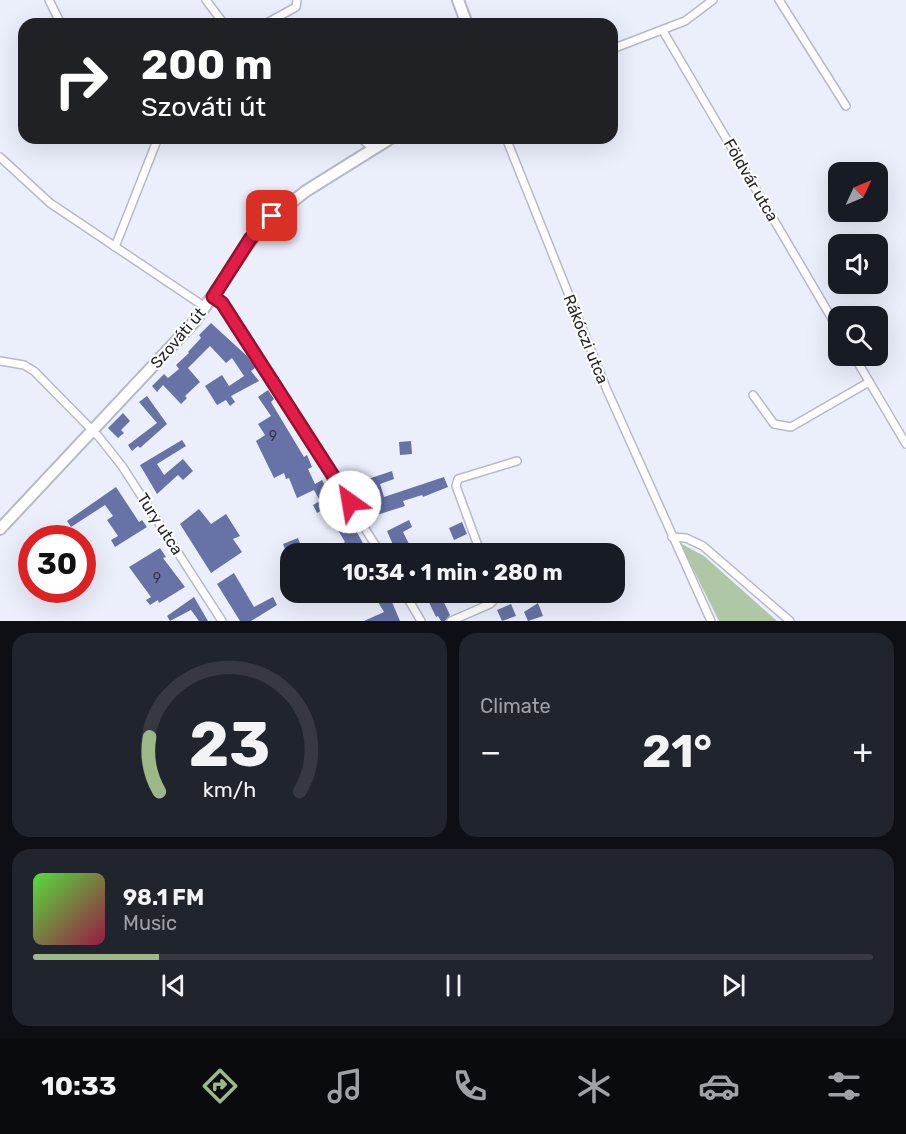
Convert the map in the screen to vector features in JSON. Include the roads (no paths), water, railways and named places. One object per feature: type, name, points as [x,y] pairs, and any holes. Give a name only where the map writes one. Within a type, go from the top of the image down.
[{"type":"main road","points":[[458,0],[465,18]]},
{"type":"main road","name":"Szováti út","points":[[0,529],[186,331],[213,297],[261,226],[306,191],[380,144]]},
{"type":"street","points":[[49,0],[58,18]]},
{"type":"street","points":[[206,0],[220,18]]},
{"type":"street","points":[[277,18],[296,7],[297,0]]},
{"type":"street","points":[[618,47],[663,31],[694,16],[713,0]]},
{"type":"street","points":[[779,0],[846,106]]},
{"type":"street","name":"Földvár utca","points":[[663,31],[828,312]]},
{"type":"street","points":[[115,247],[156,144]]},
{"type":"street","points":[[368,144],[372,148]]},
{"type":"street","name":"Rákóczi utca","points":[[508,144],[607,390],[711,621]]},
{"type":"street","points":[[0,157],[50,203],[205,307]]},
{"type":"street","points":[[213,297],[222,303],[374,543]]},
{"type":"street","name":"Tury utca","points":[[0,361],[24,365],[34,371],[93,430],[122,466],[222,621]]},
{"type":"street","points":[[860,366],[906,444]]},
{"type":"street","points":[[753,395],[774,424],[791,427],[869,381]]},
{"type":"street","points":[[477,543],[456,486],[458,479],[517,461]]},
{"type":"street","points":[[672,537],[686,538],[703,546],[790,621]]},
{"type":"street","points":[[410,603],[421,621]]},
{"type":"street","points":[[451,621],[491,603]]}]
